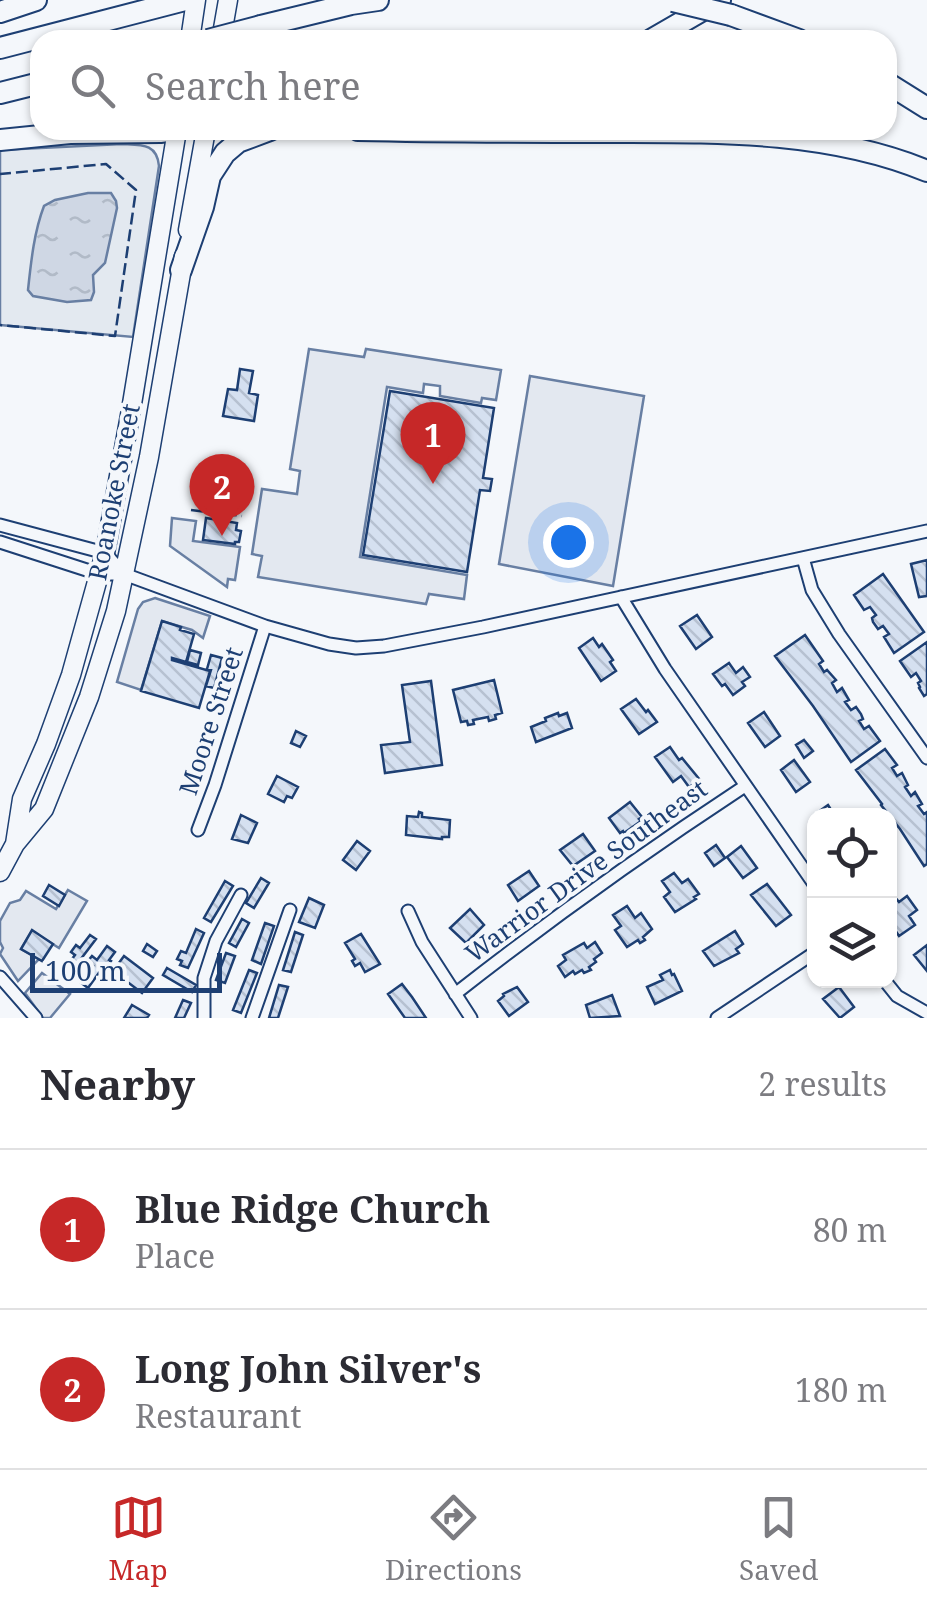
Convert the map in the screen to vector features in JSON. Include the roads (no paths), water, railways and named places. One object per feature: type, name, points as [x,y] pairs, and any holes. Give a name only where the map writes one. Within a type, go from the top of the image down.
[{"type":"highway","points":[[0,12],[36,0]]},
{"type":"highway","points":[[70,30],[184,0]]},
{"type":"highway","points":[[246,30],[378,0]]},
{"type":"highway","points":[[671,0],[725,8],[776,30]]},
{"type":"highway","points":[[674,30],[725,8]]},
{"type":"highway","points":[[0,48],[30,40]]},
{"type":"highway","points":[[0,94],[30,86]]},
{"type":"highway","points":[[897,89],[927,108]]},
{"type":"highway","points":[[0,140],[30,137]]},
{"type":"highway","points":[[181,270],[210,176],[225,153],[243,140]]},
{"type":"highway","points":[[804,140],[873,153],[927,171]]},
{"type":"main road","points":[[192,30],[196,0]]},
{"type":"main road","points":[[223,30],[228,0]]},
{"type":"main road","name":"Roanoke Street","points":[[15,844],[22,799],[71,675],[105,553],[173,140]]},
{"type":"main road","name":"Roanoke Street","points":[[0,872],[15,844],[44,808],[89,697],[116,611],[149,458],[204,140]]},
{"type":"street","points":[[0,525],[105,553],[124,574]]},
{"type":"street","points":[[0,542],[100,574],[124,574],[266,626],[356,648],[503,623],[927,531]]},
{"type":"street","points":[[804,558],[812,590],[839,634],[927,758]]},
{"type":"street","points":[[621,596],[665,669],[807,874]]},
{"type":"street","name":"Moore Street","points":[[198,830],[266,626]]},
{"type":"street","name":"Warrior Drive Southeast","points":[[455,994],[686,825],[746,786]]},
{"type":"street","points":[[204,1018],[204,978],[216,941],[242,895]]},
{"type":"street","points":[[252,1018],[290,910]]},
{"type":"street","points":[[408,911],[422,942],[471,1018]]},
{"type":"street","points":[[717,1018],[807,959]]},
{"type":"street","points":[[0,978],[36,1018]]},
{"type":"street","points":[[890,988],[896,996],[927,1013]]},
{"type":"water","points":[[88,193],[111,193],[117,208],[105,263],[93,275],[91,300],[67,302],[33,296],[28,290],[30,269],[44,206]]},
{"type":"place","name":"Blue Ridge Church","points":[[433,484]]},
{"type":"place","name":"Long John Silver's","points":[[222,536]]}]
